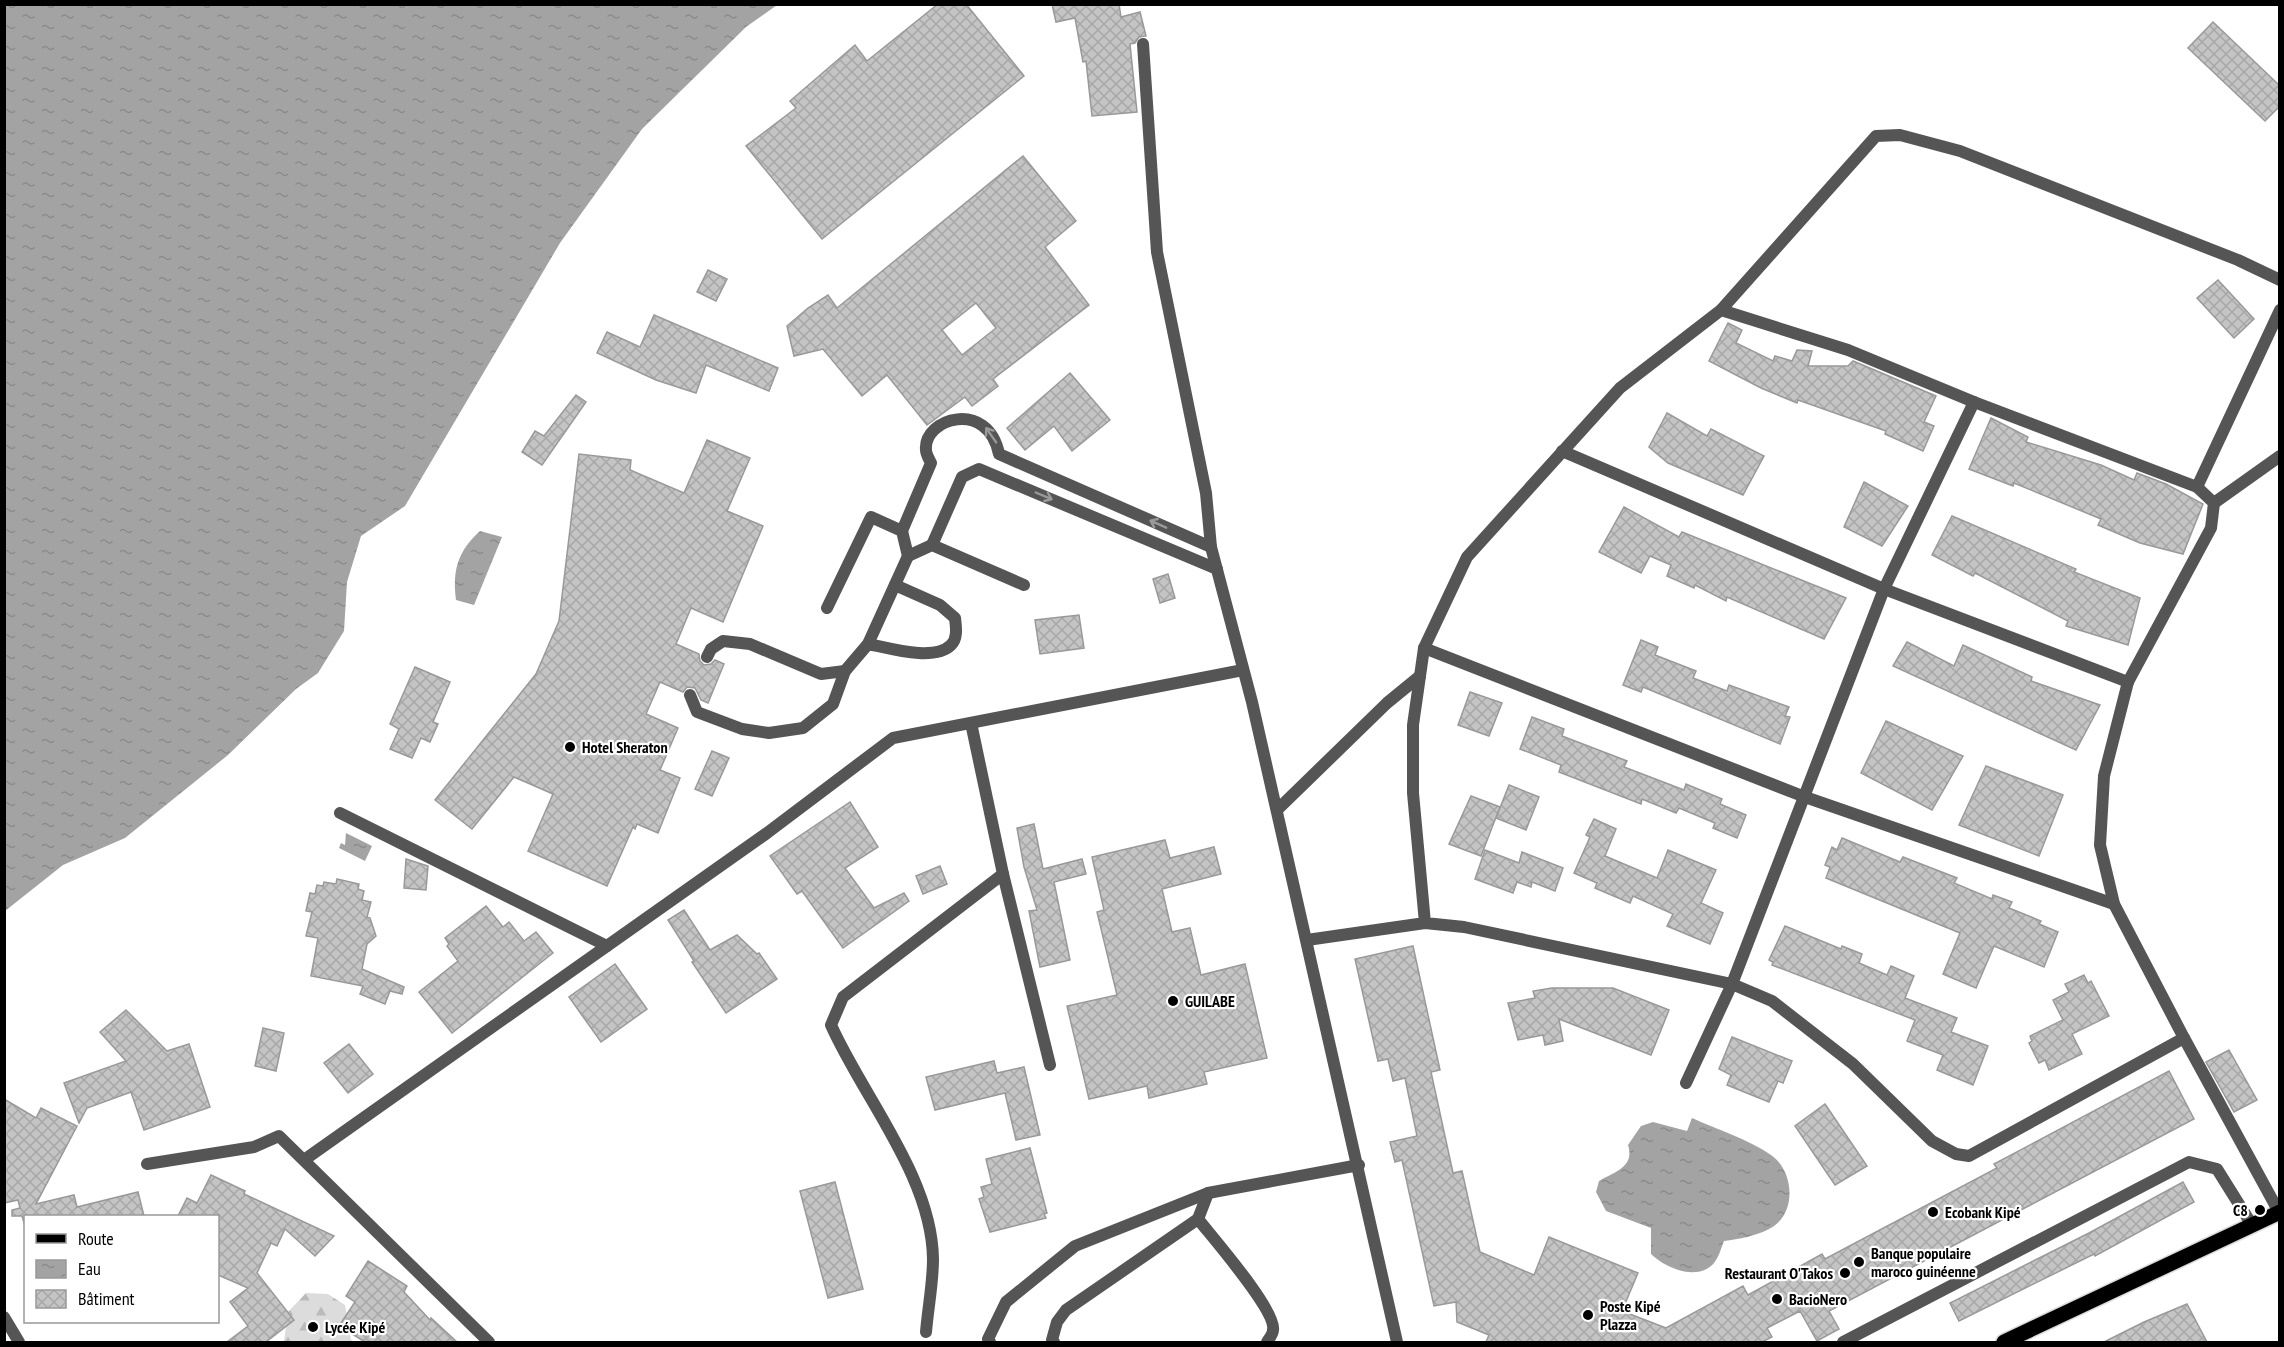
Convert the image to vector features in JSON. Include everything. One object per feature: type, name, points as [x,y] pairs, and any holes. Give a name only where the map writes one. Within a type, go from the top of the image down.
[{"type":"main road","points":[[2004,1342],[2279,1212]]},
{"type":"street","points":[[1143,44],[1157,252],[1206,492],[1211,547],[1277,810],[1359,1165],[1397,1342]]},
{"type":"street","points":[[1425,923],[1413,793],[1413,725],[1424,648],[1467,557],[1620,388],[1721,310],[1876,136],[1900,135],[1960,151],[2238,260],[2280,280]]},
{"type":"street","points":[[1721,310],[1848,350],[1974,402],[2197,487],[2214,503]]},
{"type":"street","points":[[2197,487],[2280,310]]},
{"type":"street","points":[[1686,1083],[1732,984],[1884,589],[1974,402]]},
{"type":"street","points":[[690,695],[697,712],[742,729],[770,733],[803,728],[833,704],[845,671],[868,644],[908,556],[902,531],[931,463],[926,449],[933,432],[949,421],[968,419],[986,427],[997,444],[999,454],[1211,547]]},
{"type":"street","points":[[1562,452],[1884,589],[2128,682]]},
{"type":"street","points":[[2279,1212],[2184,1038],[2115,904],[2100,845],[2104,776],[2128,682],[2211,528],[2214,503],[2280,456]]},
{"type":"street","points":[[908,556],[932,545],[962,477],[979,469],[1217,568]]},
{"type":"street","points":[[827,608],[871,517],[902,531]]},
{"type":"street","points":[[932,545],[1024,585]]},
{"type":"street","points":[[868,644],[911,654],[938,651],[951,646],[957,635],[955,618],[940,605],[895,585]]},
{"type":"street","points":[[706,657],[711,649],[723,641],[750,644],[821,674],[845,671]]},
{"type":"street","points":[[1424,648],[1805,797],[2115,904]]},
{"type":"street","points":[[304,1160],[767,833],[893,738],[1243,670]]},
{"type":"street","points":[[1277,810],[1386,703],[1420,676]]},
{"type":"street","points":[[971,723],[1003,874],[1050,1065]]},
{"type":"street","points":[[340,813],[607,946]]},
{"type":"street","points":[[926,1332],[933,1257],[914,1174],[847,1060],[831,1024],[843,997],[1003,874]]},
{"type":"street","points":[[1306,940],[1425,923],[1464,927],[1732,984],[1772,1001],[1853,1064],[1932,1141],[1956,1154],[1970,1156],[2184,1038]]},
{"type":"street","points":[[147,1164],[254,1147],[279,1136],[489,1342]]},
{"type":"street","points":[[1843,1342],[2190,1162],[2217,1169],[2252,1225]]},
{"type":"street","points":[[990,1342],[988,1339],[1006,1302],[1075,1246],[1208,1193],[1359,1165]]},
{"type":"street","points":[[1054,1342],[1052,1340],[1057,1322],[1066,1310],[1198,1219],[1208,1193]]},
{"type":"street","points":[[1198,1219],[1262,1301],[1275,1336],[1267,1342]]},
{"type":"street","points":[[4,1317],[20,1342]]},
{"type":"green space","points":[[306,1293],[328,1294],[345,1305],[351,1340],[354,1342],[257,1342],[284,1341],[288,1312]]},
{"type":"water","points":[[5,4],[777,5],[746,27],[642,129],[560,243],[405,506],[361,536],[347,582],[344,631],[318,673],[296,689],[228,755],[125,838],[63,865],[5,911]]},
{"type":"water","points":[[480,531],[502,537],[474,605],[456,600],[455,579],[458,562],[466,546]]},
{"type":"water","points":[[346,833],[372,846],[365,861],[339,848],[341,843],[345,845]]},
{"type":"water","points":[[1692,1118],[1771,1155],[1785,1172],[1790,1193],[1784,1214],[1778,1222],[1759,1234],[1724,1241],[1714,1263],[1699,1272],[1682,1271],[1657,1259],[1651,1254],[1651,1228],[1606,1211],[1596,1192],[1599,1181],[1626,1164],[1629,1159],[1628,1145],[1641,1126],[1653,1122],[1687,1131]]},
{"type":"building","points":[[938,4],[966,4],[1024,76],[822,239],[746,146],[796,108],[790,101],[855,45],[867,61]]},
{"type":"building","points":[[1052,4],[1119,4],[1121,17],[1140,12],[1146,36],[1139,37],[1135,43],[1130,44],[1137,112],[1092,116],[1086,61],[1083,62],[1075,18],[1056,22]]},
{"type":"building","points":[[2213,22],[2280,86],[2280,106],[2265,121],[2188,48]]},
{"type":"building","points":[[1023,156],[1076,221],[1045,247],[1089,305],[993,379],[998,386],[972,406],[965,397],[927,425],[887,375],[862,396],[823,349],[794,356],[787,326],[828,295],[837,308]],"holes":[[[976,303],[996,328],[962,355],[942,330]]]},
{"type":"building","points":[[708,270],[727,279],[716,301],[697,292]]},
{"type":"building","points":[[2218,280],[2254,319],[2234,338],[2197,298]]},
{"type":"building","points":[[654,315],[778,368],[769,391],[706,365],[696,393],[656,380],[597,353],[607,332],[640,347]]},
{"type":"building","points":[[1728,323],[1742,330],[1736,343],[1773,361],[1775,356],[1792,361],[1797,350],[1812,351],[1808,366],[1848,366],[1853,361],[1936,396],[1924,422],[1934,426],[1923,451],[1885,434],[1886,431],[1798,400],[1797,403],[1761,388],[1709,361]]},
{"type":"building","points":[[1070,373],[1110,420],[1072,451],[1054,426],[1025,450],[1007,428]]},
{"type":"building","points":[[576,395],[586,402],[542,465],[522,452],[535,431],[544,436]]},
{"type":"building","points":[[1667,413],[1707,436],[1711,429],[1764,456],[1743,495],[1668,463],[1649,447]]},
{"type":"building","points":[[1991,418],[2028,437],[2026,442],[2101,465],[2134,480],[2137,473],[2166,484],[2203,504],[2183,554],[2140,543],[2098,525],[2101,519],[2014,483],[2013,486],[1969,469]]},
{"type":"building","points":[[707,440],[750,458],[727,511],[763,526],[723,622],[691,608],[676,644],[699,654],[700,661],[704,665],[711,664],[715,660],[724,664],[708,703],[701,700],[695,688],[687,687],[683,692],[660,682],[646,714],[678,728],[660,770],[680,778],[658,833],[637,824],[635,829],[633,827],[607,886],[528,851],[553,794],[514,777],[472,829],[435,800],[536,674],[559,621],[579,454],[631,460],[630,470],[684,493]]},
{"type":"building","points":[[1864,482],[1908,506],[1882,546],[1844,527]]},
{"type":"building","points":[[1624,507],[1679,537],[1682,532],[1846,598],[1824,639],[1727,597],[1726,601],[1695,585],[1694,588],[1667,576],[1671,565],[1650,556],[1641,573],[1599,552]]},
{"type":"building","points":[[1952,516],[2076,569],[2074,572],[2140,598],[2128,645],[2066,626],[2068,621],[1975,573],[1973,576],[1932,555]]},
{"type":"building","points":[[1168,574],[1175,598],[1160,603],[1153,579]]},
{"type":"building","points":[[1079,615],[1084,648],[1040,654],[1035,620]]},
{"type":"building","points":[[1641,640],[1658,647],[1655,655],[1696,671],[1693,678],[1727,691],[1729,685],[1789,707],[1785,716],[1790,717],[1780,744],[1643,687],[1641,692],[1623,685]]},
{"type":"building","points":[[1907,642],[1954,666],[1963,645],[2032,677],[2031,681],[2100,705],[2076,750],[1893,666]]},
{"type":"building","points":[[415,667],[450,682],[433,722],[438,724],[430,742],[421,738],[412,758],[390,749],[399,729],[390,724]]},
{"type":"building","points":[[1470,692],[1502,703],[1489,736],[1458,725]]},
{"type":"building","points":[[1532,717],[1564,729],[1562,736],[1627,761],[1624,767],[1684,790],[1686,784],[1722,799],[1720,804],[1746,815],[1737,838],[1713,828],[1715,823],[1679,808],[1676,813],[1642,799],[1641,804],[1559,772],[1561,765],[1520,749]]},
{"type":"building","points":[[1886,721],[1963,756],[1932,810],[1861,773]]},
{"type":"building","points":[[712,751],[729,758],[712,796],[695,789]]},
{"type":"building","points":[[1986,766],[2063,795],[2039,856],[1959,825]]},
{"type":"building","points":[[1509,785],[1539,797],[1526,830],[1496,818]]},
{"type":"building","points":[[1471,796],[1500,807],[1481,856],[1449,844]]},
{"type":"building","points":[[850,802],[878,847],[845,868],[874,908],[904,893],[909,901],[843,948],[802,891],[797,894],[770,856]]},
{"type":"building","points":[[1594,819],[1616,829],[1605,856],[1657,878],[1668,850],[1716,870],[1701,903],[1723,913],[1710,944],[1667,926],[1673,914],[1633,896],[1630,903],[1595,888],[1597,883],[1574,873],[1590,837],[1586,835]]},
{"type":"building","points":[[1034,824],[1043,869],[1082,859],[1086,874],[1054,882],[1070,960],[1040,967],[1029,911],[1037,910],[1024,867],[1017,828]]},
{"type":"building","points":[[1842,838],[1900,862],[1903,857],[1957,878],[1954,883],[1992,899],[1993,895],[2012,902],[2009,908],[2041,921],[2039,924],[2058,932],[2044,967],[1994,946],[1976,988],[1943,974],[1960,933],[1826,878],[1830,867],[1825,865],[1832,847],[1837,850]]},
{"type":"building","name":"GUILABE","points":[[1165,840],[1170,858],[1214,847],[1221,874],[1162,889],[1172,932],[1190,928],[1201,975],[1245,964],[1267,1058],[1204,1072],[1207,1084],[1149,1098],[1147,1086],[1089,1099],[1067,1006],[1117,995],[1097,912],[1104,910],[1092,857]]},
{"type":"building","points":[[1485,850],[1519,863],[1522,852],[1563,868],[1555,891],[1532,882],[1531,887],[1517,882],[1513,893],[1475,879]]},
{"type":"building","points":[[406,859],[428,866],[426,890],[404,888]]},
{"type":"building","points":[[940,866],[947,884],[923,894],[916,876]]},
{"type":"building","points":[[337,879],[359,884],[358,889],[364,891],[362,900],[371,902],[367,917],[370,918],[376,936],[367,944],[362,969],[404,987],[402,994],[390,991],[385,1004],[360,994],[363,986],[311,976],[318,938],[306,936],[312,912],[306,911],[310,893],[315,894],[317,885],[323,886],[324,882],[336,884]]},
{"type":"building","points":[[486,906],[503,927],[509,922],[524,941],[536,932],[553,953],[452,1033],[419,992],[458,961],[447,946],[449,944],[445,938]]},
{"type":"building","points":[[684,910],[710,950],[737,935],[757,954],[759,953],[777,979],[726,1013],[692,962],[694,961],[668,920]]},
{"type":"building","points":[[1785,926],[1841,949],[1842,946],[1862,954],[1859,963],[1887,975],[1891,966],[1914,976],[1905,998],[1957,1018],[1951,1032],[1988,1046],[1973,1085],[1937,1070],[1943,1055],[1907,1041],[1915,1020],[1772,965],[1773,962],[1769,960]]},
{"type":"building","points":[[1413,946],[1440,1070],[1431,1072],[1453,1173],[1462,1171],[1480,1252],[1534,1275],[1549,1237],[1638,1273],[1622,1311],[1666,1328],[1743,1286],[1748,1295],[1822,1254],[1825,1259],[1997,1168],[1994,1164],[2169,1071],[2194,1119],[1829,1311],[1839,1329],[1817,1341],[1800,1311],[1767,1328],[1772,1337],[1762,1342],[1486,1342],[1489,1335],[1457,1322],[1456,1302],[1434,1306],[1402,1160],[1395,1162],[1390,1142],[1417,1136],[1405,1078],[1393,1081],[1388,1059],[1378,1061],[1355,959]]},
{"type":"building","points":[[615,964],[647,1009],[601,1042],[569,997]]},
{"type":"building","points":[[2084,975],[2088,983],[2091,981],[2109,1016],[2072,1034],[2082,1054],[2049,1070],[2045,1060],[2039,1063],[2029,1043],[2032,1041],[2030,1036],[2063,1020],[2053,1000],[2069,992],[2065,984]]},
{"type":"building","points":[[1552,988],[1613,988],[1669,1010],[1651,1055],[1559,1019],[1563,1041],[1545,1045],[1543,1035],[1518,1040],[1508,1003],[1535,998],[1533,991]]},
{"type":"building","points":[[126,1010],[167,1051],[189,1044],[210,1107],[144,1130],[131,1092],[87,1108],[79,1123],[64,1083],[126,1061],[100,1032]]},
{"type":"building","points":[[263,1028],[284,1033],[276,1071],[255,1066]]},
{"type":"building","points":[[1732,1037],[1792,1061],[1783,1083],[1778,1081],[1769,1102],[1727,1085],[1731,1075],[1719,1069]]},
{"type":"building","points":[[349,1044],[373,1074],[348,1093],[324,1063]]},
{"type":"building","points":[[2229,1050],[2257,1100],[2234,1112],[2206,1062]]},
{"type":"building","points":[[994,1061],[997,1073],[1024,1067],[1040,1135],[1016,1140],[1005,1093],[935,1110],[926,1077]]},
{"type":"building","points":[[4,1099],[36,1118],[41,1108],[77,1126],[36,1204],[74,1195],[77,1207],[138,1192],[144,1215],[24,1215],[24,1223],[22,1216],[12,1216],[12,1210],[20,1208],[18,1200],[4,1203]]},
{"type":"building","points":[[1825,1104],[1867,1166],[1835,1185],[1795,1126]]},
{"type":"building","points":[[1030,1148],[1047,1213],[1044,1214],[1046,1218],[990,1232],[979,1199],[984,1197],[981,1187],[992,1184],[986,1159]]},
{"type":"building","points":[[211,1175],[245,1191],[244,1194],[334,1236],[315,1256],[285,1229],[277,1246],[271,1243],[257,1273],[294,1320],[266,1342],[227,1342],[248,1326],[230,1302],[248,1288],[219,1275],[219,1215],[178,1215],[187,1198],[197,1203]]},
{"type":"building","points":[[835,1182],[863,1289],[828,1298],[800,1191]]},
{"type":"building","points":[[2183,1182],[2194,1202],[2095,1256],[2094,1254],[1959,1321],[1950,1303],[2089,1233]]},
{"type":"building","points":[[368,1261],[407,1286],[404,1292],[430,1320],[431,1318],[457,1342],[365,1342],[339,1326],[355,1302],[346,1296]]},
{"type":"building","points":[[2187,1304],[2207,1342],[2104,1342],[2144,1322]]},
{"type":"place","name":"Hotel Sheraton","points":[[570,747]]},
{"type":"place","name":"GUILABE","points":[[1173,1001]]},
{"type":"place","name":"C8","points":[[2260,1210]]},
{"type":"place","name":"Ecobank Kipé","points":[[1933,1212]]},
{"type":"place","name":"Banque populaire maroco guinéenne","points":[[1859,1262]]},
{"type":"place","name":"Restaurant O'Takos","points":[[1845,1273]]},
{"type":"place","name":"BacioNero","points":[[1777,1299]]},
{"type":"place","name":"Poste Kipé Plazza","points":[[1588,1315]]},
{"type":"place","name":"Lycée Kipé","points":[[313,1327]]}]
